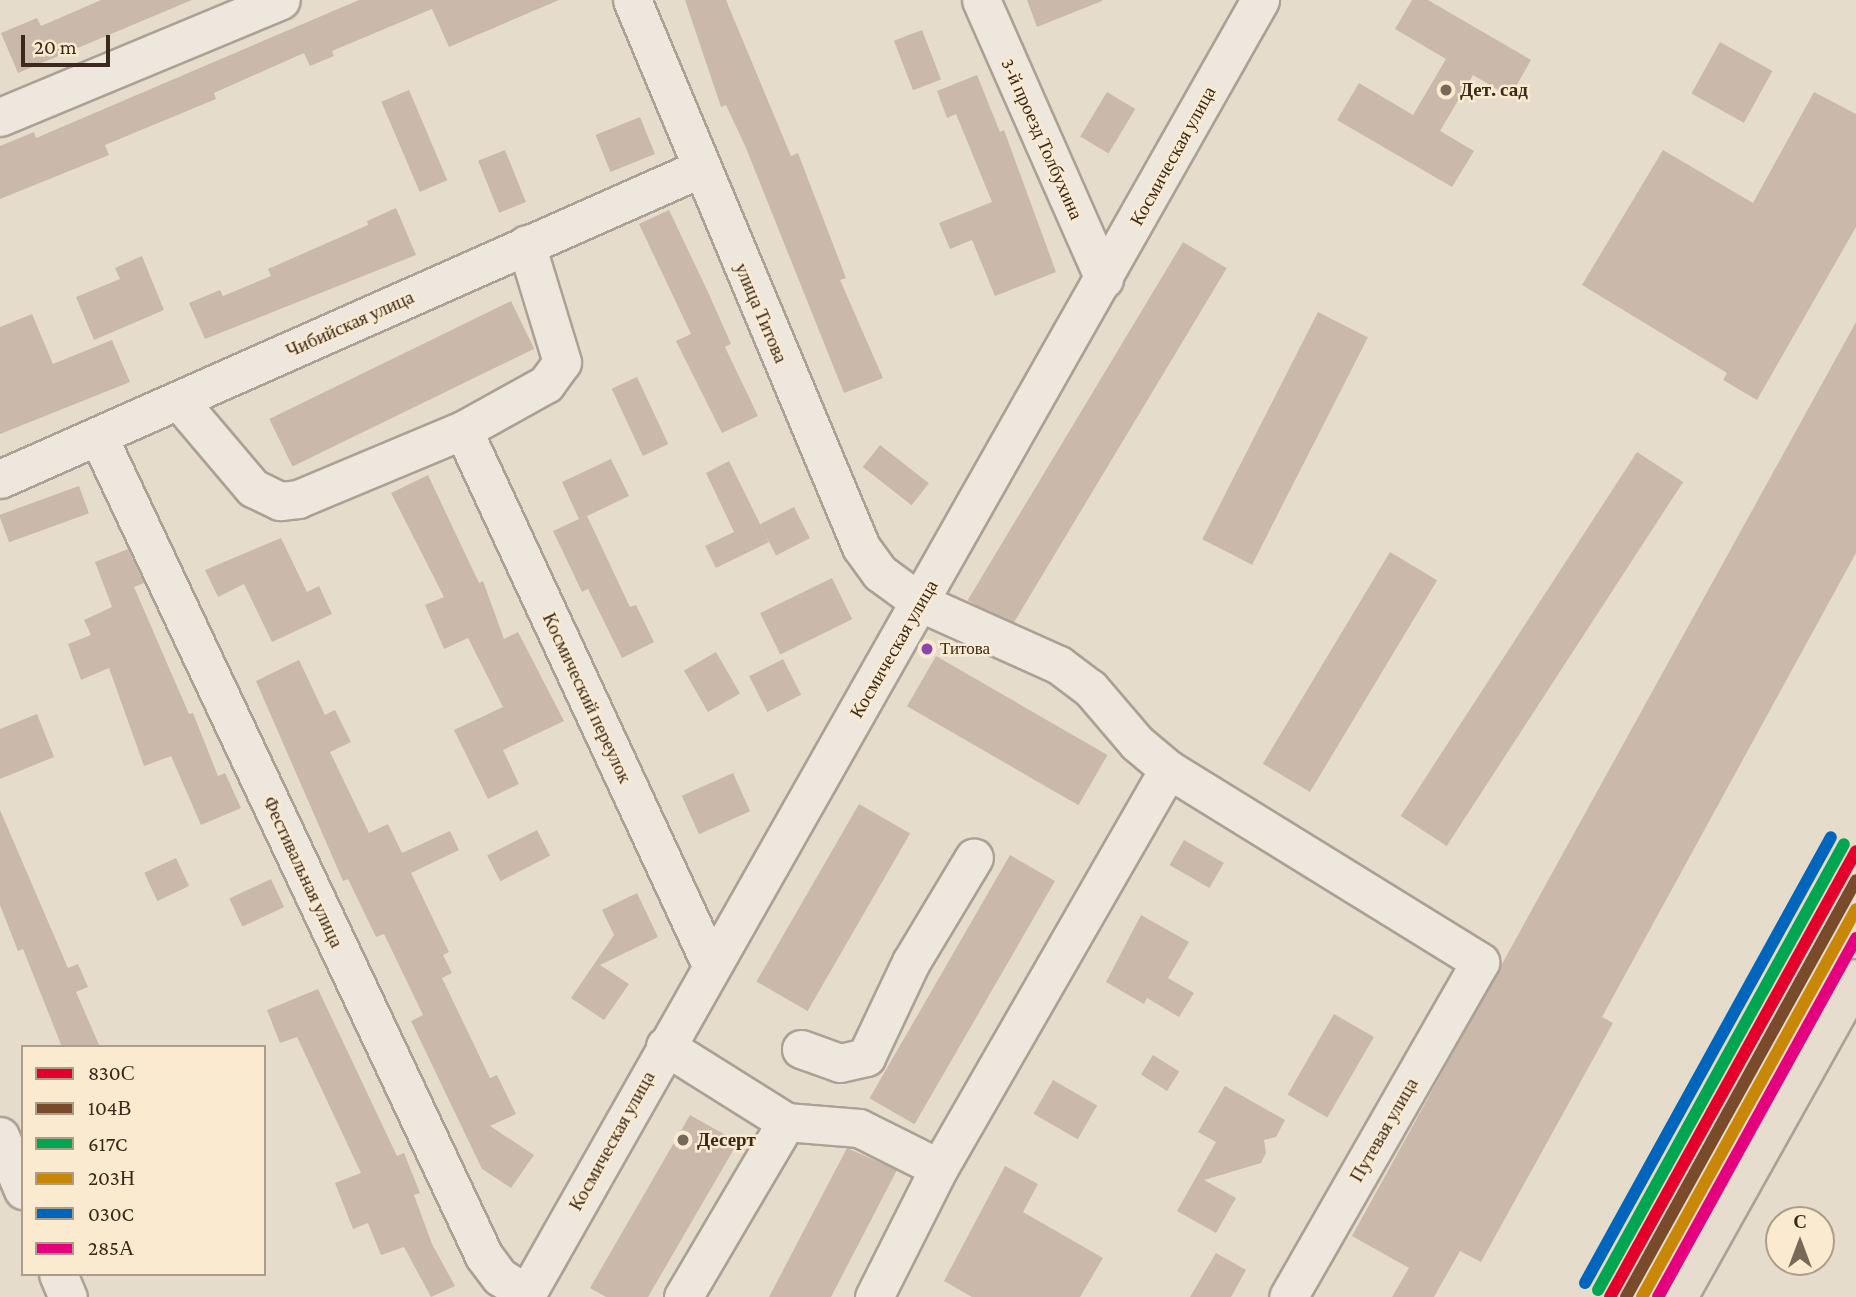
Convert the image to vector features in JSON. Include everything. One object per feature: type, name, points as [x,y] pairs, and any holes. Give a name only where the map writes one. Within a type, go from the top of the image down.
[{"type":"main road","points":[[1678,1297],[1856,979]]},
{"type":"street","points":[[0,117],[281,0]]},
{"type":"street","name":"улица Титова","points":[[632,0],[699,169],[861,547],[880,573],[921,603],[1059,665],[1090,688],[1137,743],[1168,769],[1480,962]]},
{"type":"street","name":"3-й проезд Толбухина","points":[[981,0],[1104,279]]},
{"type":"street","name":"Космическая улица","points":[[526,1295],[711,965],[921,603],[1260,0]]},
{"type":"street","name":"Чибийская улица","points":[[0,479],[180,402],[526,244],[699,169]]},
{"type":"street","points":[[180,402],[253,488],[280,501],[298,499],[463,430],[546,384],[562,362],[526,244]]},
{"type":"street","name":"Космический переулок","points":[[463,430],[711,965]]},
{"type":"street","name":"Фестивальная улица","points":[[98,436],[484,1256],[500,1277],[526,1295]]},
{"type":"street","points":[[874,1297],[939,1168],[1168,769]]},
{"type":"street","points":[[801,1049],[839,1063],[866,1057],[911,962],[974,857]]},
{"type":"street","name":"Путевая улица","points":[[1289,1297],[1480,962]]},
{"type":"street","points":[[665,1046],[786,1122],[859,1128],[939,1168]]},
{"type":"street","points":[[683,1297],[786,1122]]},
{"type":"street","points":[[0,1136],[21,1185]]},
{"type":"street","points":[[59,1276],[68,1297]]},
{"type":"building","points":[[101,0],[192,0],[18,73],[1,33],[37,18],[41,26]]},
{"type":"building","points":[[359,0],[559,0],[449,47],[432,9],[332,51],[334,56],[310,66],[304,53],[214,93],[216,99],[105,145],[109,155],[0,199],[0,146],[34,132],[36,138]]},
{"type":"building","points":[[685,0],[726,0],[791,156],[798,153],[846,278],[840,280],[883,378],[844,393],[746,148],[726,105],[721,107]]},
{"type":"building","points":[[1027,0],[1102,0],[1102,1],[1037,27]]},
{"type":"building","name":"Дет. сад","points":[[1412,0],[1428,0],[1531,60],[1510,97],[1473,75],[1440,131],[1474,151],[1452,187],[1337,120],[1359,83],[1413,115],[1446,59],[1395,29]]},
{"type":"building","points":[[922,30],[941,79],[913,90],[894,41]]},
{"type":"building","points":[[1720,42],[1772,71],[1744,123],[1691,94]]},
{"type":"building","points":[[977,75],[1000,132],[1004,130],[1056,272],[995,296],[972,240],[950,249],[939,223],[992,202],[956,114],[947,118],[937,91]]},
{"type":"building","points":[[409,90],[447,180],[420,192],[381,102]]},
{"type":"building","points":[[1107,92],[1135,109],[1109,154],[1080,137]]},
{"type":"building","points":[[1814,92],[1856,114],[1856,227],[1757,400],[1723,380],[1727,373],[1582,285],[1663,150],[1753,203]]},
{"type":"building","points":[[640,117],[655,154],[610,172],[595,135]]},
{"type":"building","points":[[505,150],[526,202],[499,213],[478,161]]},
{"type":"building","points":[[396,208],[416,255],[205,339],[189,303],[220,290],[223,296],[271,276],[268,269],[368,225],[367,221]]},
{"type":"building","points":[[669,210],[731,344],[725,347],[758,416],[722,433],[676,341],[691,334],[639,224]]},
{"type":"building","points":[[1183,242],[1227,268],[1011,627],[968,600]]},
{"type":"building","points":[[142,256],[164,310],[94,340],[76,297],[120,279],[115,268]]},
{"type":"building","points":[[511,301],[534,349],[292,467],[269,419]]},
{"type":"building","points":[[1318,312],[1368,337],[1252,565],[1202,539]]},
{"type":"building","points":[[32,314],[53,364],[112,340],[130,382],[0,434],[0,327]]},
{"type":"building","points":[[1856,322],[1856,553],[1602,1017],[1613,1023],[1481,1262],[1460,1251],[1434,1297],[1392,1297],[1409,1268],[1352,1236]]},
{"type":"building","points":[[637,377],[668,444],[643,456],[612,389]]},
{"type":"building","points":[[880,445],[929,483],[912,505],[863,467]]},
{"type":"building","points":[[1637,452],[1683,482],[1447,846],[1401,816]]},
{"type":"building","points":[[611,459],[629,496],[587,516],[630,607],[636,605],[654,642],[622,658],[588,589],[582,592],[553,531],[579,519],[562,482]]},
{"type":"building","points":[[729,461],[769,542],[716,568],[705,546],[734,532],[706,473]]},
{"type":"building","points":[[428,475],[479,583],[483,581],[504,639],[518,632],[564,721],[503,750],[519,784],[488,799],[454,730],[503,707],[468,638],[444,649],[425,605],[444,597],[391,493]]},
{"type":"building","points":[[79,486],[89,513],[9,542],[0,515]]},
{"type":"building","points":[[794,507],[810,538],[776,555],[760,524]]},
{"type":"building","points":[[281,538],[307,592],[319,586],[332,614],[272,642],[244,584],[218,597],[205,570]]},
{"type":"building","points":[[128,549],[144,583],[134,587],[189,714],[193,713],[218,776],[225,773],[241,808],[201,825],[171,756],[144,766],[109,668],[81,680],[68,644],[91,635],[84,620],[112,607],[95,562]]},
{"type":"building","points":[[1390,552],[1437,580],[1310,792],[1263,764]]},
{"type":"building","points":[[832,578],[852,619],[780,654],[760,613]]},
{"type":"building","points":[[716,652],[740,694],[708,712],[684,670]]},
{"type":"building","points":[[936,656],[1107,755],[1078,805],[907,706]]},
{"type":"building","points":[[783,659],[801,695],[767,712],[749,676]]},
{"type":"building","points":[[299,660],[325,715],[335,710],[351,742],[330,752],[369,833],[388,824],[402,853],[450,831],[459,850],[411,873],[449,952],[443,955],[452,973],[442,978],[490,1078],[497,1075],[516,1114],[490,1126],[534,1155],[511,1188],[482,1169],[411,1021],[423,1015],[384,934],[376,937],[348,879],[343,881],[256,681]]},
{"type":"building","points":[[37,714],[54,757],[0,779],[0,729]]},
{"type":"building","points":[[733,773],[750,811],[699,834],[682,796]]},
{"type":"building","points":[[859,804],[910,834],[808,1011],[756,982]]},
{"type":"building","points":[[0,810],[68,968],[78,964],[88,987],[76,992],[99,1045],[61,1045],[23,949],[18,951],[0,905]]},
{"type":"building","points":[[537,830],[550,856],[500,881],[487,855]]},
{"type":"building","points":[[1184,840],[1224,863],[1209,888],[1170,865]]},
{"type":"building","points":[[1010,855],[1055,881],[915,1124],[870,1098]]},
{"type":"building","points":[[176,858],[189,886],[157,901],[144,873]]},
{"type":"building","points":[[271,879],[284,907],[242,927],[229,898]]},
{"type":"building","points":[[637,893],[658,937],[600,965],[629,984],[604,1020],[571,998],[614,935],[602,910]]},
{"type":"building","points":[[1141,915],[1189,942],[1168,978],[1194,993],[1179,1017],[1147,998],[1144,1004],[1106,982]]},
{"type":"building","points":[[318,989],[397,1156],[404,1153],[420,1193],[414,1195],[432,1244],[455,1286],[431,1297],[404,1247],[381,1255],[368,1223],[353,1229],[335,1183],[361,1173],[297,1037],[280,1043],[267,1010]]},
{"type":"building","points":[[1334,1014],[1374,1037],[1327,1118],[1288,1095]]},
{"type":"building","points":[[1153,1055],[1179,1071],[1167,1091],[1141,1075]]},
{"type":"building","points":[[1053,1080],[1097,1106],[1078,1139],[1034,1114]]},
{"type":"building","points":[[1225,1086],[1285,1120],[1276,1137],[1264,1140],[1266,1153],[1261,1163],[1204,1180],[1236,1198],[1216,1233],[1177,1211],[1216,1142],[1198,1132]]},
{"type":"building","points":[[690,1115],[738,1142],[648,1297],[606,1297],[590,1288]]},
{"type":"building","points":[[847,1148],[897,1170],[831,1297],[769,1297]]},
{"type":"building","points":[[1005,1166],[1038,1184],[1023,1212],[1103,1258],[1080,1297],[972,1297],[944,1281]]},
{"type":"building","points":[[1216,1253],[1246,1270],[1231,1297],[1190,1297]]},
{"type":"transit line","name":"030C","points":[[1585,1283],[1831,837]]},
{"type":"transit line","name":"617C","points":[[1598,1290],[1844,844]]},
{"type":"transit line","name":"830С","points":[[1610,1297],[1856,851]]},
{"type":"transit line","name":"104В","points":[[1626,1297],[1856,880]]},
{"type":"transit line","name":"203Н","points":[[1642,1297],[1856,909]]},
{"type":"transit line","name":"285А","points":[[1658,1297],[1856,938]]},
{"type":"place","name":"Дет. сад","points":[[1446,90]]},
{"type":"place","name":"Титова","points":[[927,649]]},
{"type":"place","name":"Десерт","points":[[683,1140]]}]
